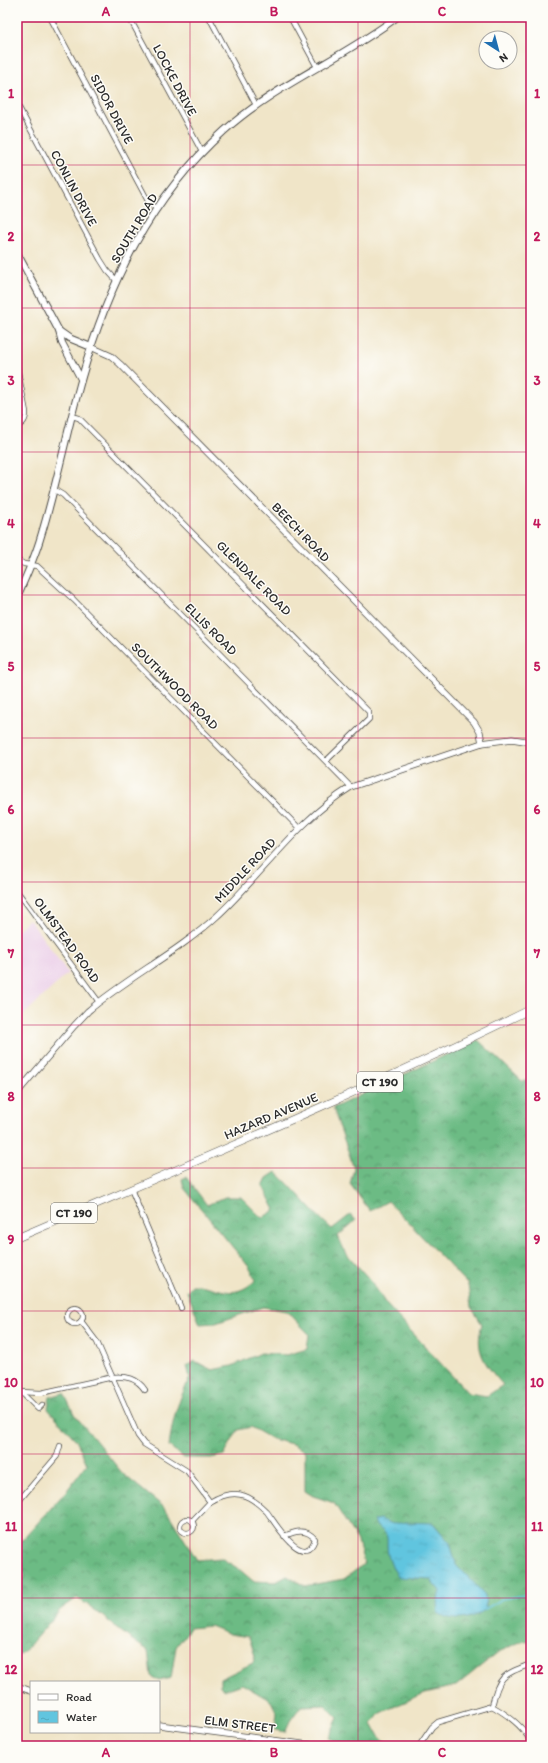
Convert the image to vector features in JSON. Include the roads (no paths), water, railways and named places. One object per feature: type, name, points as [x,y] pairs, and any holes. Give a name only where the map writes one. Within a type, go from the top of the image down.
[{"type":"main road","name":"SOUTH ROAD","points":[[17,597],[31,566],[41,536],[81,379],[91,347],[116,280],[128,255],[156,209],[202,152],[256,105],[317,67],[363,42],[397,17]]},
{"type":"main road","points":[[17,253],[60,331],[62,343],[81,379]]},
{"type":"main road","points":[[60,331],[68,338],[91,347]]},
{"type":"main road","name":"HAZARD AVENUE","points":[[17,1238],[131,1188],[331,1104],[531,1009]]},
{"type":"street","name":"SIDOR DRIVE","points":[[50,17],[148,201],[156,209]]},
{"type":"street","name":"LOCKE DRIVE","points":[[128,17],[202,152]]},
{"type":"street","points":[[209,17],[256,105]]},
{"type":"street","points":[[290,17],[317,67]]},
{"type":"street","name":"CONLIN DRIVE","points":[[17,104],[100,259],[116,280]]},
{"type":"street","name":"BEECH ROAD","points":[[91,347],[112,356],[172,416],[474,722],[482,743]]},
{"type":"street","points":[[17,367],[26,418],[23,423],[17,426]]},
{"type":"street","name":"GLENDALE ROAD","points":[[72,416],[79,418],[369,712],[370,719],[326,761]]},
{"type":"street","name":"ELLIS ROAD","points":[[53,489],[63,495],[351,787]]},
{"type":"street","name":"SOUTHWOOD ROAD","points":[[17,560],[31,566],[37,566],[74,600],[299,828]]},
{"type":"street","name":"MIDDLE ROAD","points":[[17,1093],[74,1026],[99,1002],[214,919],[299,828],[333,798],[351,787],[482,743],[512,739],[531,742]]},
{"type":"street","name":"OLMSTEAD ROAD","points":[[17,891],[99,1002]]},
{"type":"street","points":[[131,1188],[181,1308]]},
{"type":"street","points":[[81,1321],[97,1342],[138,1436],[144,1444],[187,1471],[210,1502]]},
{"type":"street","points":[[21,1392],[41,1393],[113,1377],[129,1377],[140,1383],[145,1390]]},
{"type":"street","points":[[17,1388],[38,1409],[42,1405]]},
{"type":"street","points":[[17,1503],[57,1456],[60,1446]]},
{"type":"street","points":[[192,1521],[210,1502],[220,1496],[235,1494],[245,1496],[266,1512],[284,1536],[292,1544],[301,1549],[307,1549],[313,1545],[315,1539],[311,1534],[304,1531],[298,1531],[284,1536]]},
{"type":"street","points":[[492,1706],[496,1688],[501,1679],[513,1670],[531,1664]]},
{"type":"street","points":[[17,1686],[30,1691]]},
{"type":"street","points":[[419,1746],[432,1727],[438,1722],[492,1706],[501,1711],[520,1727],[529,1738],[531,1744]]},
{"type":"street","name":"ELM STREET","points":[[160,1725],[318,1746]]},
{"type":"water","points":[[380,1519],[393,1524],[406,1522],[433,1523],[450,1543],[456,1564],[485,1595],[486,1609],[475,1616],[462,1619],[450,1618],[438,1613],[437,1603],[440,1591],[430,1579],[398,1577],[389,1557],[386,1535],[377,1527],[374,1521]]},
{"type":"waterway","points":[[485,1609],[502,1599],[531,1594]]}]
